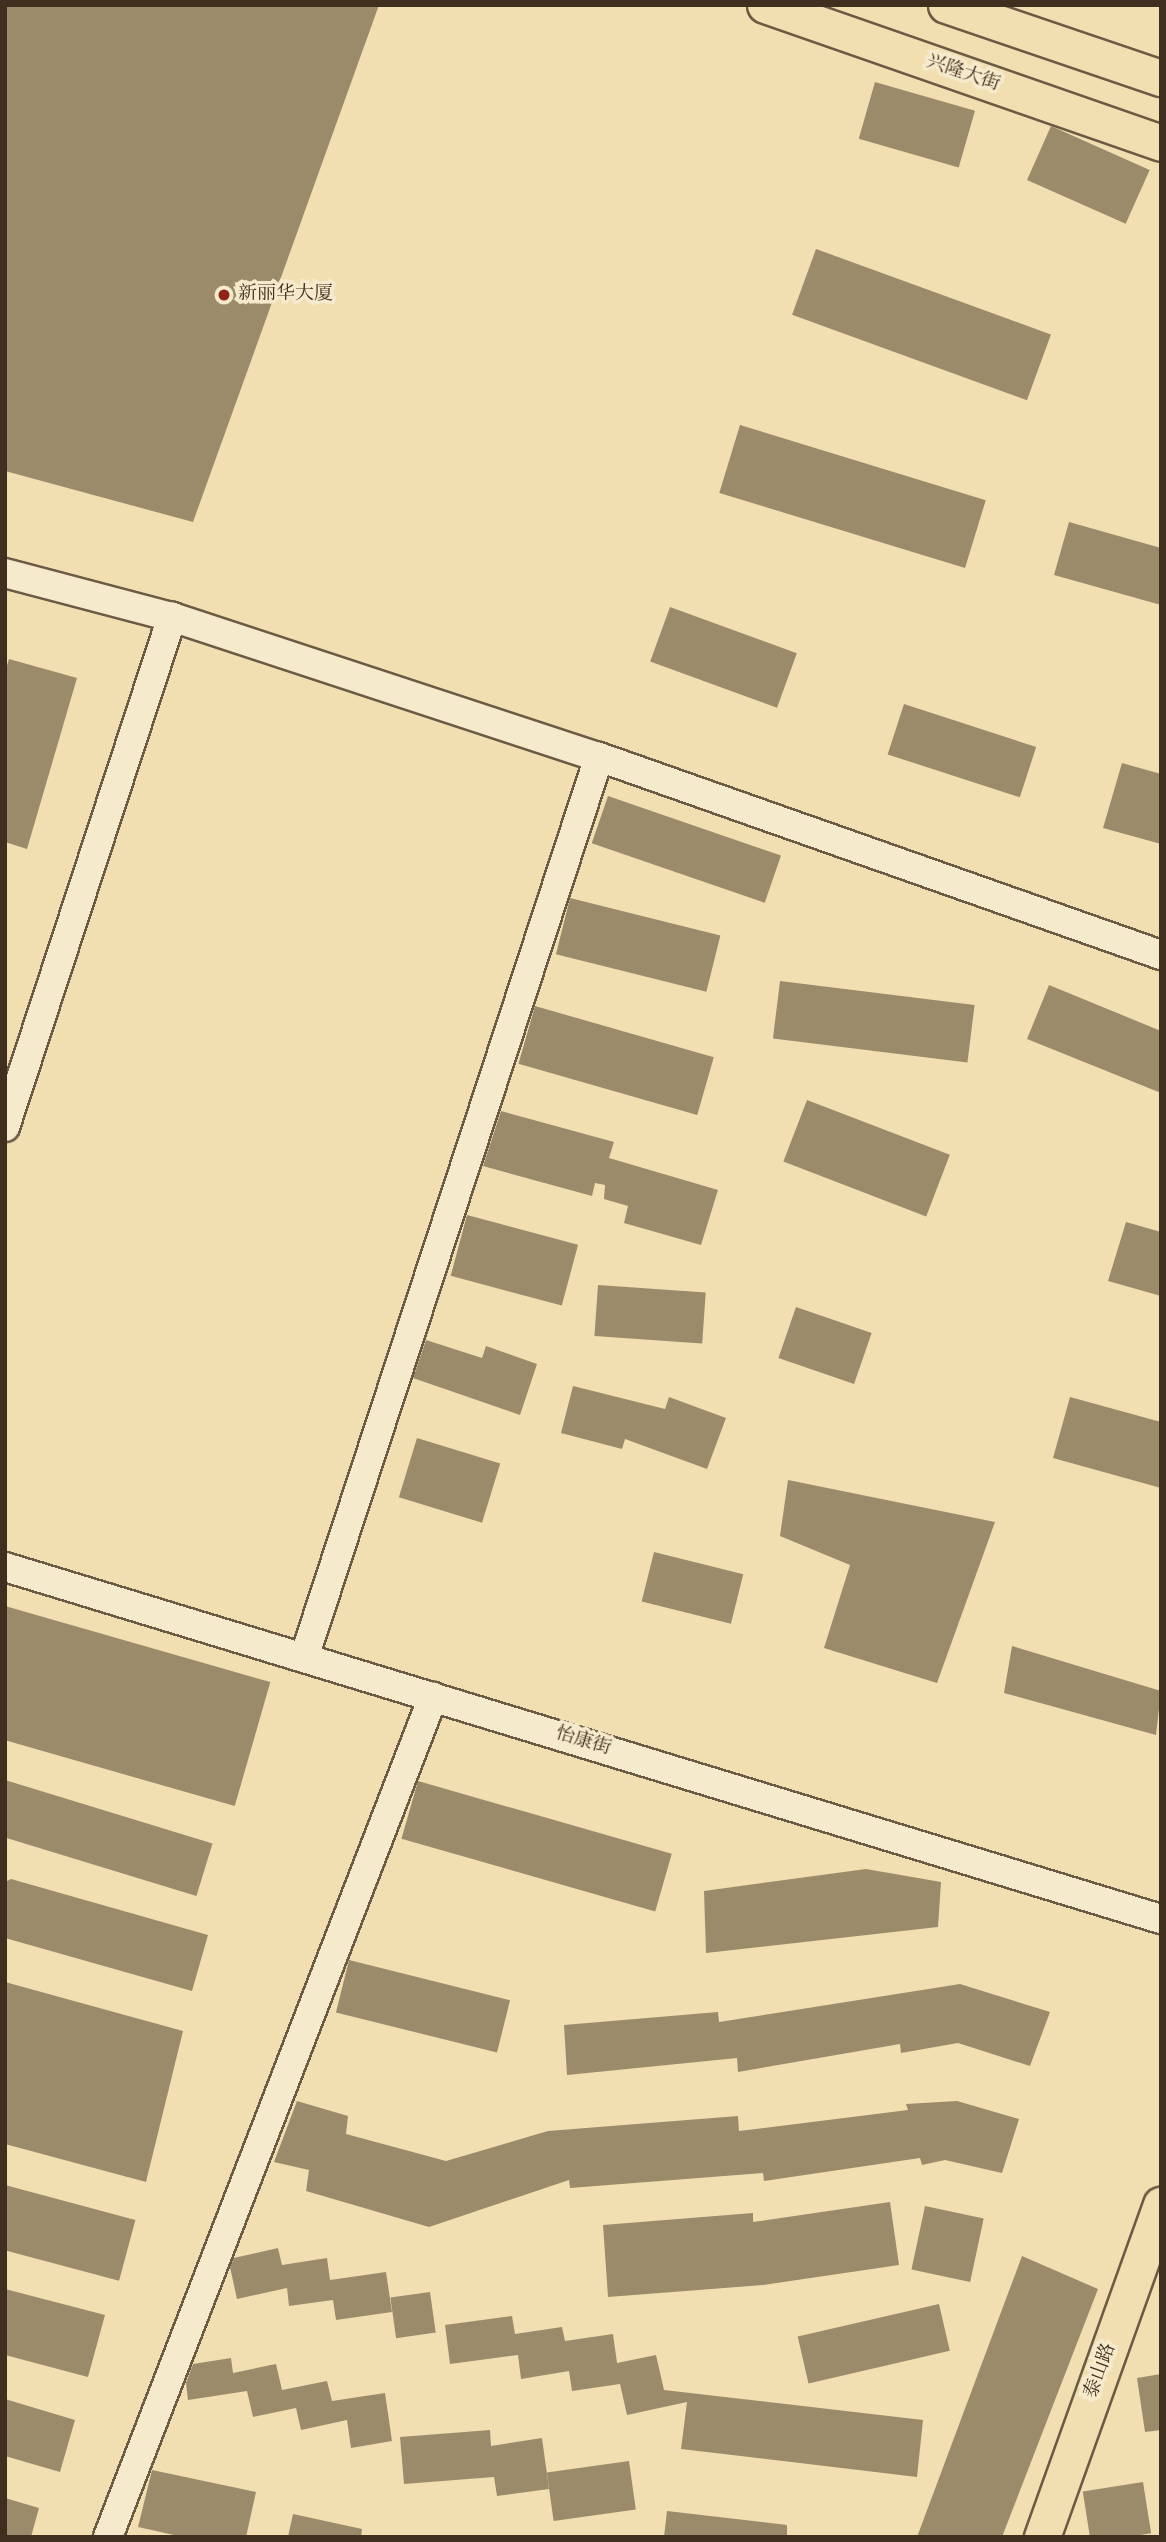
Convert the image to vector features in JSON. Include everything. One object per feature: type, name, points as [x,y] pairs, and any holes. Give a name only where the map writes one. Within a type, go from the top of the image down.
[{"type":"main road","name":"兴隆大街","points":[[765,5],[1161,143]]},
{"type":"main road","points":[[946,5],[1161,78]]},
{"type":"main road","name":"泰山路","points":[[1042,2537],[1161,2204]]},
{"type":"street","points":[[5,573],[172,617],[598,757],[1161,955]]},
{"type":"street","points":[[5,1127],[172,617]]},
{"type":"street","points":[[304,1658],[598,757]]},
{"type":"street","name":"怡康街","points":[[5,1567],[1161,1919]]},
{"type":"street","points":[[108,2537],[433,1697]]},
{"type":"building","points":[[5,5],[379,5],[193,522],[5,471]]},
{"type":"building","points":[[875,82],[975,111],[959,167],[859,139]]},
{"type":"building","points":[[1051,126],[1150,170],[1126,224],[1027,180]]},
{"type":"building","points":[[816,249],[1051,335],[1027,400],[792,315]]},
{"type":"building","points":[[740,425],[986,500],[965,568],[719,493]]},
{"type":"building","points":[[1069,522],[1161,548],[1161,605],[1054,575]]},
{"type":"building","points":[[670,607],[797,653],[777,708],[650,662]]},
{"type":"building","points":[[9,659],[77,678],[27,849],[5,842],[5,672]]},
{"type":"building","points":[[904,704],[1036,747],[1020,797],[888,754]]},
{"type":"building","points":[[1122,763],[1161,774],[1161,844],[1103,828]]},
{"type":"building","points":[[608,796],[781,856],[765,903],[592,843]]},
{"type":"building","points":[[570,898],[720,935],[706,992],[556,954]]},
{"type":"building","points":[[780,981],[975,1005],[967,1062],[773,1039]]},
{"type":"building","points":[[1049,985],[1161,1031],[1161,1093],[1027,1039]]},
{"type":"building","points":[[535,1006],[714,1057],[697,1115],[518,1064]]},
{"type":"building","points":[[807,1100],[950,1155],[926,1216],[783,1162]]},
{"type":"building","points":[[501,1111],[614,1142],[609,1158],[718,1190],[701,1245],[624,1223],[628,1206],[604,1199],[605,1185],[595,1183],[592,1196],[483,1166]]},
{"type":"building","points":[[467,1215],[578,1245],[562,1306],[451,1276]]},
{"type":"building","points":[[1126,1222],[1161,1232],[1161,1296],[1108,1281]]},
{"type":"building","points":[[598,1285],[706,1293],[702,1343],[594,1336]]},
{"type":"building","points":[[796,1307],[872,1333],[854,1384],[778,1358]]},
{"type":"building","points":[[426,1340],[482,1358],[486,1346],[537,1364],[520,1415],[413,1378]]},
{"type":"building","points":[[573,1386],[665,1409],[669,1397],[726,1418],[707,1469],[625,1439],[622,1449],[561,1433]]},
{"type":"building","points":[[1070,1397],[1161,1422],[1161,1488],[1053,1458]]},
{"type":"building","points":[[417,1438],[500,1463],[482,1523],[399,1497]]},
{"type":"building","points":[[788,1480],[995,1522],[937,1683],[824,1648],[850,1565],[780,1536]]},
{"type":"building","points":[[654,1552],[743,1574],[731,1624],[642,1601]]},
{"type":"building","points":[[5,1606],[270,1682],[235,1806],[5,1740]]},
{"type":"building","points":[[1012,1646],[1161,1691],[1156,1735],[1004,1693]]},
{"type":"building","points":[[5,1780],[213,1843],[196,1896],[5,1838]]},
{"type":"building","points":[[418,1781],[672,1854],[655,1911],[401,1839]]},
{"type":"building","points":[[866,1869],[941,1882],[938,1927],[706,1953],[704,1891]]},
{"type":"building","points":[[11,1879],[208,1935],[192,1991],[5,1938],[5,1882]]},
{"type":"building","points":[[349,1960],[510,2000],[497,2053],[336,2012]]},
{"type":"building","points":[[5,1982],[183,2031],[146,2182],[5,2144]]},
{"type":"building","points":[[960,1984],[1050,2012],[1030,2066],[958,2043],[901,2053],[900,2044],[738,2072],[737,2058],[567,2075],[564,2025],[718,2012],[719,2022]]},
{"type":"building","points":[[297,2101],[348,2116],[346,2134],[446,2161],[548,2131],[738,2116],[739,2131],[908,2110],[906,2104],[957,2101],[1019,2119],[1002,2173],[945,2160],[922,2165],[920,2158],[764,2181],[763,2173],[570,2188],[569,2180],[429,2227],[306,2191],[309,2170],[274,2162]]},
{"type":"building","points":[[5,2185],[135,2220],[119,2281],[5,2250]]},
{"type":"building","points":[[890,2202],[899,2265],[763,2285],[608,2297],[603,2225],[753,2213],[753,2222]]},
{"type":"building","points":[[925,2206],[984,2218],[970,2282],[911,2270]]},
{"type":"building","points":[[278,2248],[282,2265],[327,2258],[330,2280],[386,2272],[392,2312],[336,2320],[333,2300],[289,2306],[287,2288],[237,2299],[230,2267],[234,2258]]},
{"type":"building","points":[[1022,2256],[1098,2289],[1002,2537],[917,2537]]},
{"type":"building","points":[[5,2289],[105,2315],[88,2377],[5,2355]]},
{"type":"building","points":[[430,2292],[436,2333],[396,2338],[390,2298]]},
{"type":"building","points":[[939,2304],[950,2351],[809,2383],[798,2337]]},
{"type":"building","points":[[512,2316],[515,2334],[562,2327],[565,2341],[613,2334],[617,2363],[656,2355],[664,2390],[923,2420],[917,2477],[681,2449],[687,2402],[627,2415],[620,2384],[572,2391],[569,2371],[521,2379],[518,2355],[450,2364],[445,2325]]},
{"type":"building","points":[[231,2358],[233,2373],[276,2364],[282,2390],[327,2381],[332,2401],[385,2393],[392,2441],[351,2448],[347,2420],[301,2430],[296,2408],[253,2417],[247,2391],[188,2400],[186,2383],[193,2364]]},
{"type":"building","points":[[1161,2374],[1161,2430],[1145,2432],[1137,2378]]},
{"type":"building","points":[[5,2399],[75,2420],[60,2472],[5,2456]]},
{"type":"building","points":[[490,2430],[491,2446],[542,2438],[549,2489],[497,2496],[494,2477],[404,2484],[400,2437]]},
{"type":"building","points":[[629,2461],[636,2510],[554,2521],[547,2473]]},
{"type":"building","points":[[152,2470],[256,2492],[246,2537],[183,2537],[138,2527]]},
{"type":"building","points":[[1143,2482],[1151,2533],[1128,2537],[1090,2537],[1083,2492]]},
{"type":"building","points":[[5,2498],[39,2508],[31,2537],[5,2537]]},
{"type":"building","points":[[667,2511],[787,2525],[787,2537],[664,2537]]},
{"type":"building","points":[[293,2514],[362,2529],[361,2537],[288,2537]]},
{"type":"place","name":"新丽华大厦","points":[[224,295]]}]
